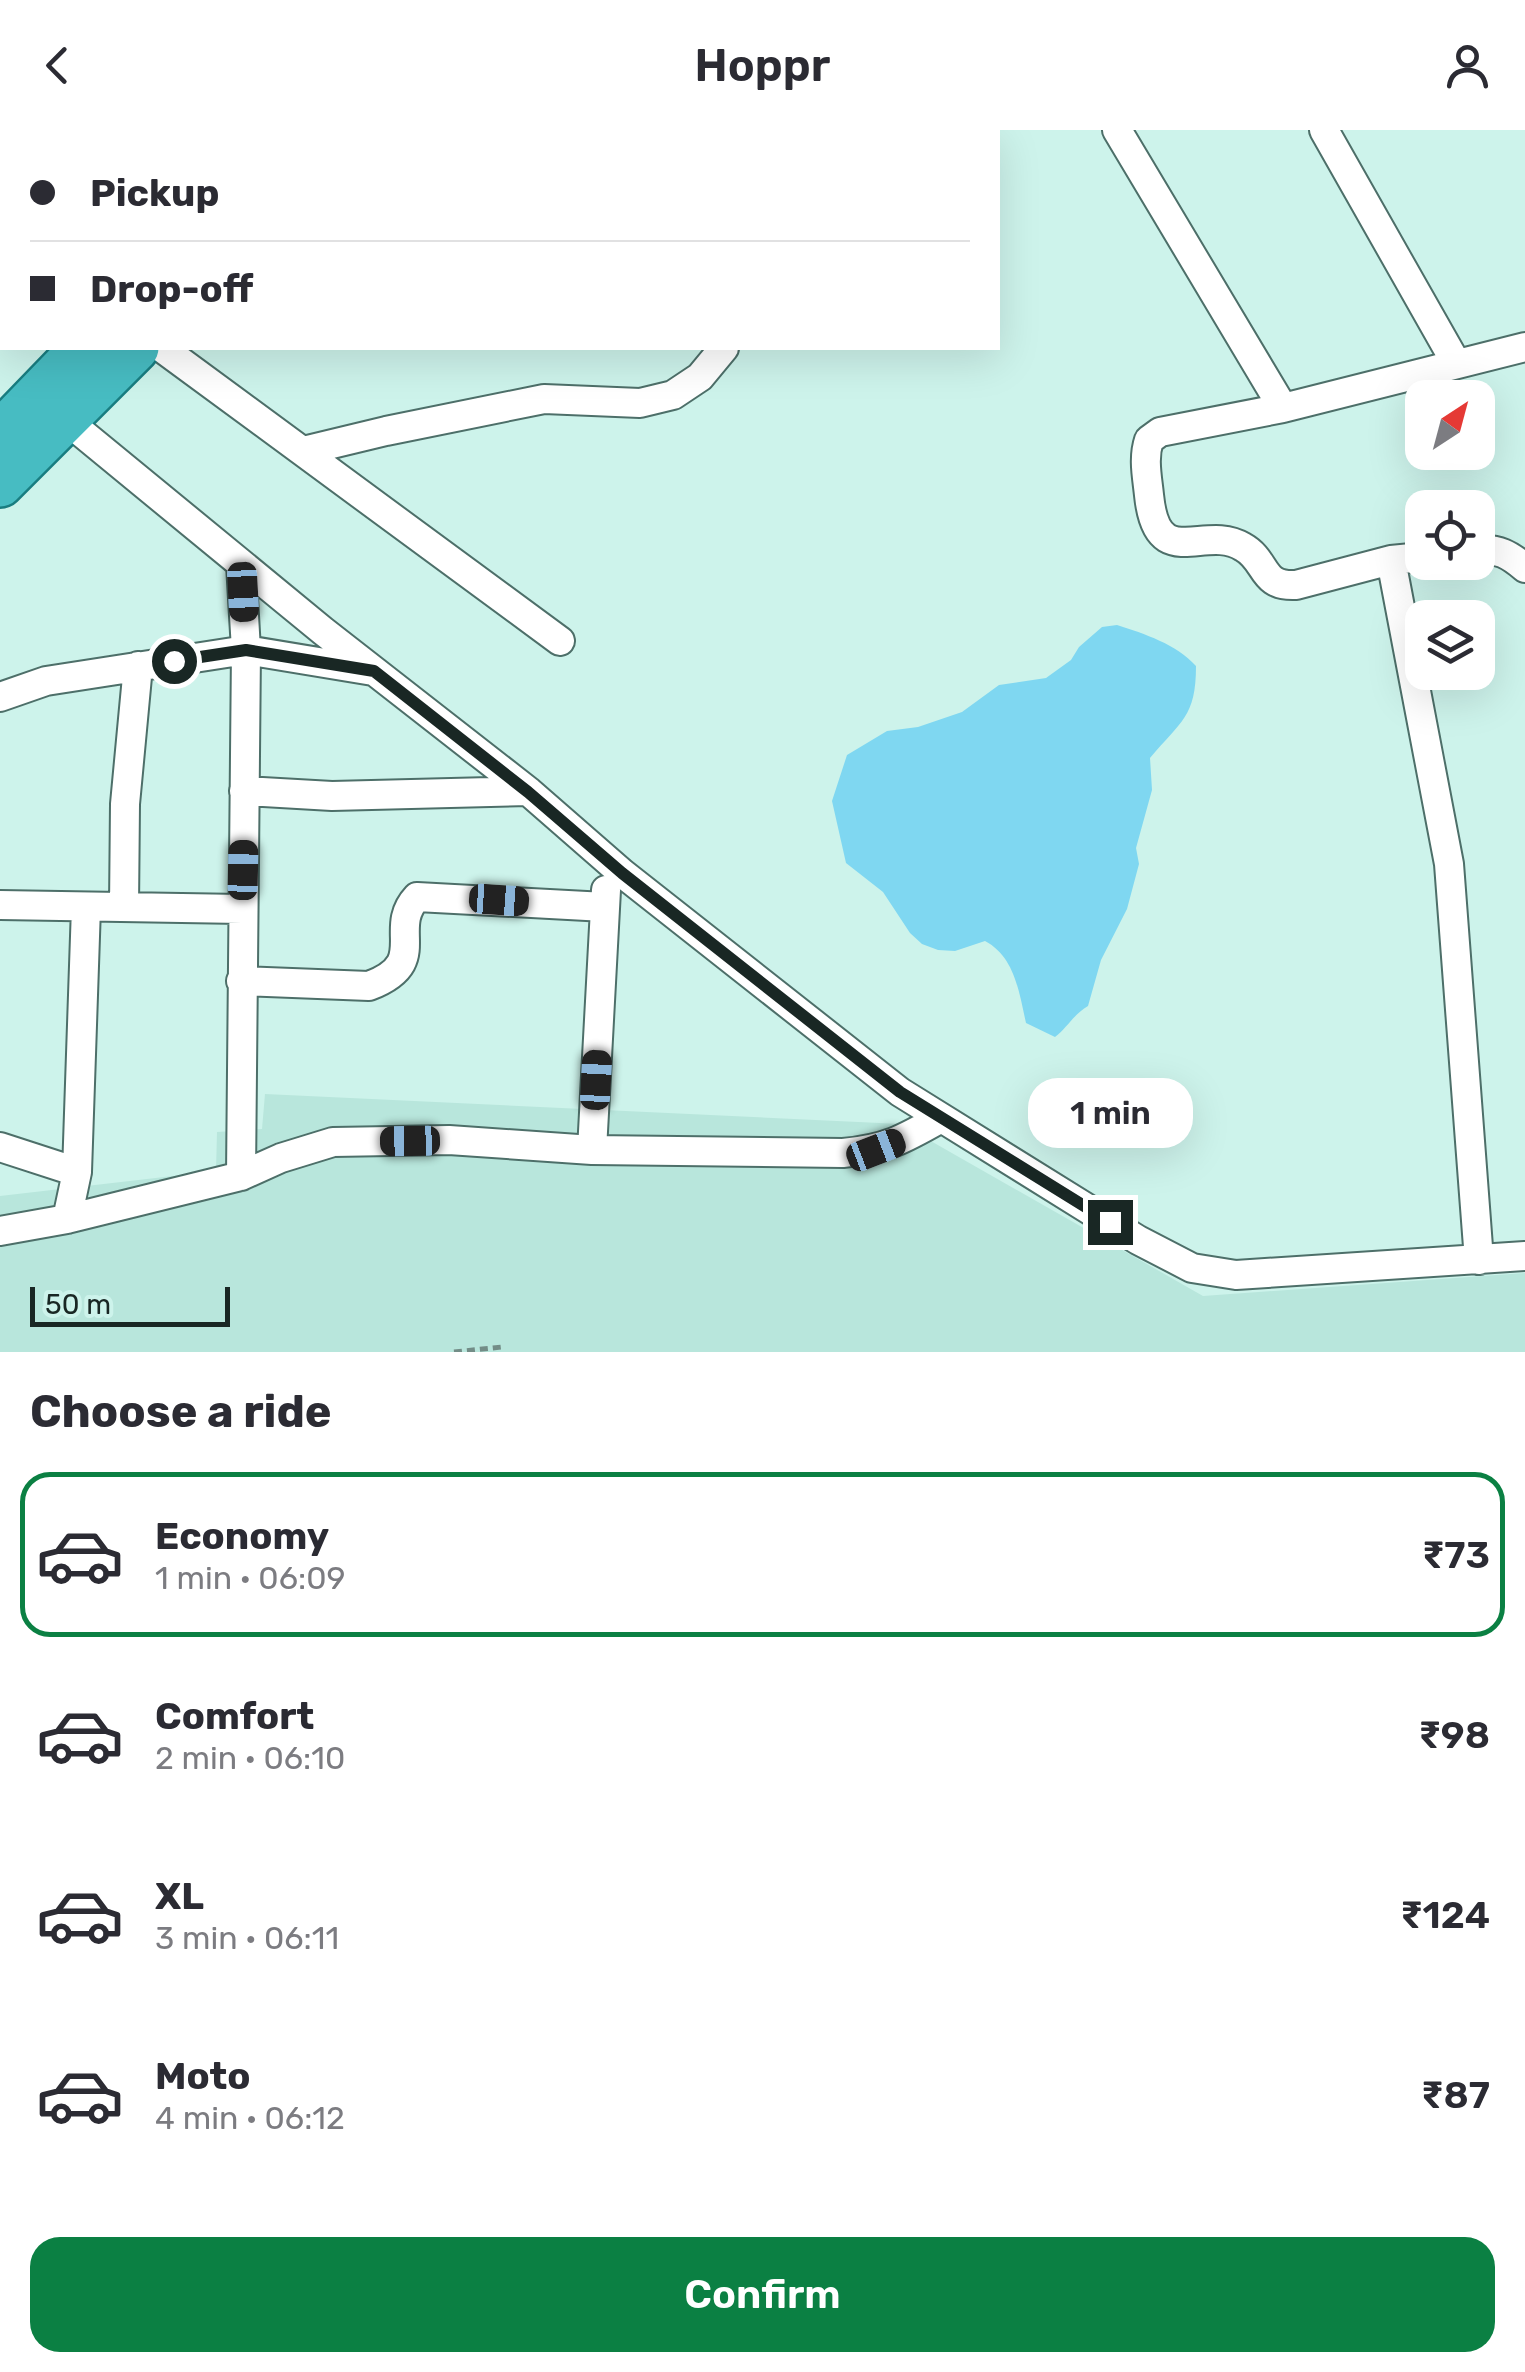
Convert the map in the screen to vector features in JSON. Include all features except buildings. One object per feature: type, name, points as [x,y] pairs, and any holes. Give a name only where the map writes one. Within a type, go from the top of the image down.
[{"type":"highway","points":[[0,484],[25,412],[81,350]]},
{"type":"highway","points":[[25,412],[133,350]]},
{"type":"street","points":[[1117,130],[1283,408]]},
{"type":"street","points":[[1324,130],[1456,364]]},
{"type":"street","points":[[1405,559],[1282,586],[1270,579],[1245,547],[1232,542],[1182,542],[1166,538],[1151,518],[1145,464],[1149,440],[1160,432],[1283,408],[1525,346]]},
{"type":"street","points":[[165,350],[560,642]]},
{"type":"street","points":[[303,451],[544,399],[640,403],[672,395],[700,377],[722,350]]},
{"type":"street","points":[[25,412],[241,564],[900,1092],[1138,1240],[1192,1268],[1236,1275],[1525,1256]]},
{"type":"street","points":[[1495,549],[1512,556],[1525,568]]},
{"type":"street","points":[[1391,560],[1449,864],[1479,1260]]},
{"type":"street","points":[[241,564],[246,650],[241,1176]]},
{"type":"street","points":[[0,697],[46,680],[246,650],[374,671]]},
{"type":"street","points":[[124,907],[125,804],[138,666]]},
{"type":"street","points":[[244,791],[332,796],[528,792]]},
{"type":"street","points":[[592,1150],[606,858]]},
{"type":"street","points":[[241,981],[369,986],[384,980],[399,970],[405,954],[406,920],[410,905],[418,897],[605,907]]},
{"type":"street","points":[[0,905],[242,909]]},
{"type":"street","points":[[67,1219],[77,1172],[86,907]]},
{"type":"street","points":[[0,1230],[67,1219],[241,1176],[281,1158],[333,1142],[449,1140],[592,1150],[843,1152],[876,1150],[942,1118]]},
{"type":"street","points":[[0,1147],[77,1172]]},
{"type":"path","points":[[454,1352],[502,1347]]},
{"type":"shaded area","points":[[265,1094],[901,1124],[1203,1296],[1525,1273],[1525,1352],[0,1352],[0,1196],[216,1171],[217,1132],[262,1129]]},
{"type":"water","points":[[1117,625],[1170,646],[1196,666],[1193,697],[1185,717],[1150,758],[1152,790],[1136,848],[1139,864],[1127,909],[1101,960],[1088,1006],[1055,1037],[1026,1023],[1014,976],[995,948],[985,941],[955,951],[938,950],[922,944],[910,933],[883,892],[846,863],[832,801],[847,755],[887,731],[918,727],[962,712],[999,685],[1046,678],[1071,660],[1079,647],[1102,627]]},
{"type":"route","points":[[174,661],[246,650],[374,671],[900,1092],[1110,1222]]}]
